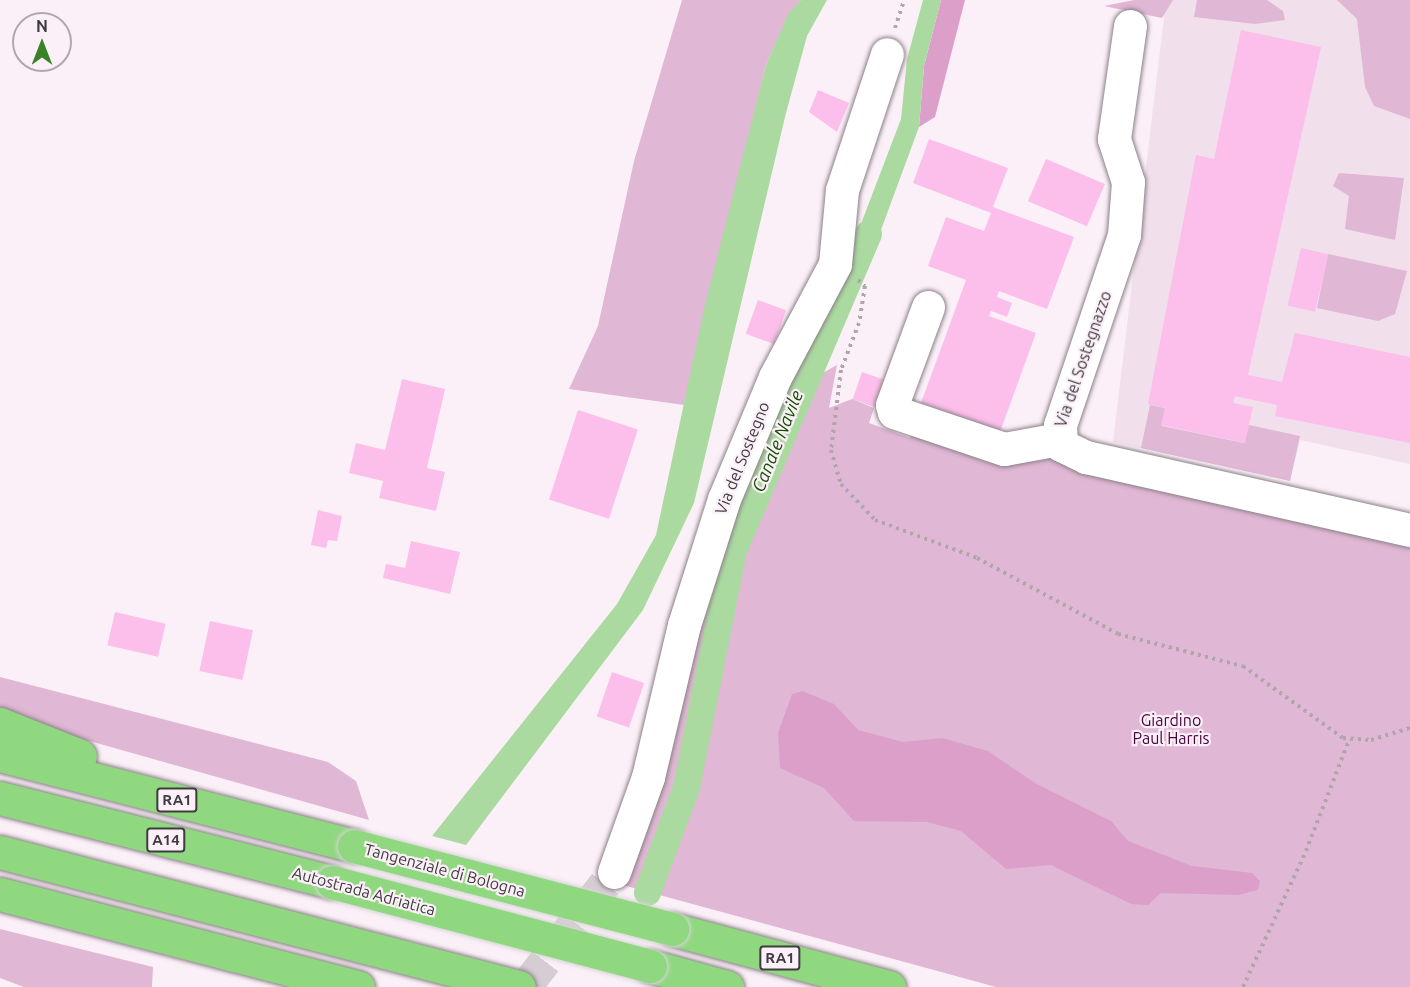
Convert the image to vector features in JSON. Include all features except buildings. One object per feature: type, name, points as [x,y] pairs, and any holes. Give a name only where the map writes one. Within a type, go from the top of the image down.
[{"type":"highway","points":[[0,724],[135,777],[349,845]]},
{"type":"highway","name":"Tangenziale di Bologna","points":[[0,755],[889,987]]},
{"type":"highway","name":"Autostrada Adriatica","points":[[0,798],[333,882],[727,987]]},
{"type":"highway","points":[[0,852],[519,987]]},
{"type":"highway","points":[[0,894],[358,987]]},
{"type":"highway","points":[[0,909],[186,943]]},
{"type":"street","name":"Via del Sostegnazzo","points":[[1130,26],[1114,140],[1128,182],[1124,235],[1059,439],[1065,449],[1086,457],[1410,530]]},
{"type":"street","name":"Via del Sostegno","points":[[614,872],[648,777],[684,625],[724,500],[775,377],[835,264],[842,190],[887,54]]},
{"type":"street","points":[[928,307],[894,412],[1004,448],[1059,439]]},
{"type":"path","points":[[865,286],[859,323],[841,370],[830,438],[835,472],[863,510],[902,534],[977,558],[1118,634],[1243,666],[1322,728],[1350,740],[1410,728]]},
{"type":"path","points":[[1243,987],[1350,740]]},
{"type":"shaded area","points":[[801,0],[827,0],[807,36],[786,113],[694,503],[643,610],[466,845],[432,836],[617,604],[656,535],[704,309],[766,65],[788,14]]},
{"type":"shaded area","points":[[923,0],[941,0],[924,66],[919,127],[864,276],[846,263],[901,119],[907,59]]},
{"type":"shaded area","points":[[941,0],[965,0],[935,117],[919,127],[924,66]]},
{"type":"shaded area","points":[[1166,0],[1410,0],[1410,464],[1300,440],[1290,481],[1113,442]]},
{"type":"shaded area","points":[[802,691],[834,704],[858,730],[903,742],[942,738],[988,751],[1035,783],[1111,821],[1128,841],[1192,866],[1252,873],[1260,881],[1258,890],[1238,895],[1161,893],[1148,905],[1131,904],[1051,865],[1006,869],[961,831],[927,822],[854,821],[824,788],[780,768],[778,733],[792,694]]},
{"type":"green space","points":[[682,0],[801,0],[788,15],[766,65],[684,405],[569,389],[598,326],[634,161]]},
{"type":"green space","points":[[1134,0],[1173,0],[1162,18],[1104,6]]},
{"type":"green space","points":[[1197,0],[1267,0],[1283,11],[1285,20],[1255,24],[1194,17]]},
{"type":"green space","points":[[1337,0],[1410,0],[1410,119],[1374,106],[1365,87],[1357,19]]},
{"type":"green space","points":[[1339,173],[1404,178],[1395,240],[1345,229],[1349,196],[1333,186]]},
{"type":"green space","points":[[1328,254],[1407,271],[1395,314],[1378,321],[1317,308]]},
{"type":"green space","name":"Giardino Paul Harris","points":[[837,365],[829,408],[852,399],[874,408],[869,423],[910,438],[912,432],[1049,455],[1085,474],[1410,544],[1410,987],[996,987],[619,884],[776,389],[805,402],[821,374]]},
{"type":"green space","points":[[1150,405],[1165,408],[1162,426],[1244,443],[1249,425],[1300,436],[1290,481],[1141,448]]},
{"type":"green space","points":[[0,677],[328,762],[356,781],[369,820],[33,725],[0,710]]},
{"type":"green space","points":[[0,929],[153,967],[152,987],[24,987],[0,978]]},
{"type":"waterway","name":"Canale Navile","points":[[647,892],[686,787],[733,550],[868,234]]},
{"type":"tunnel","points":[[525,987],[614,872]]}]
